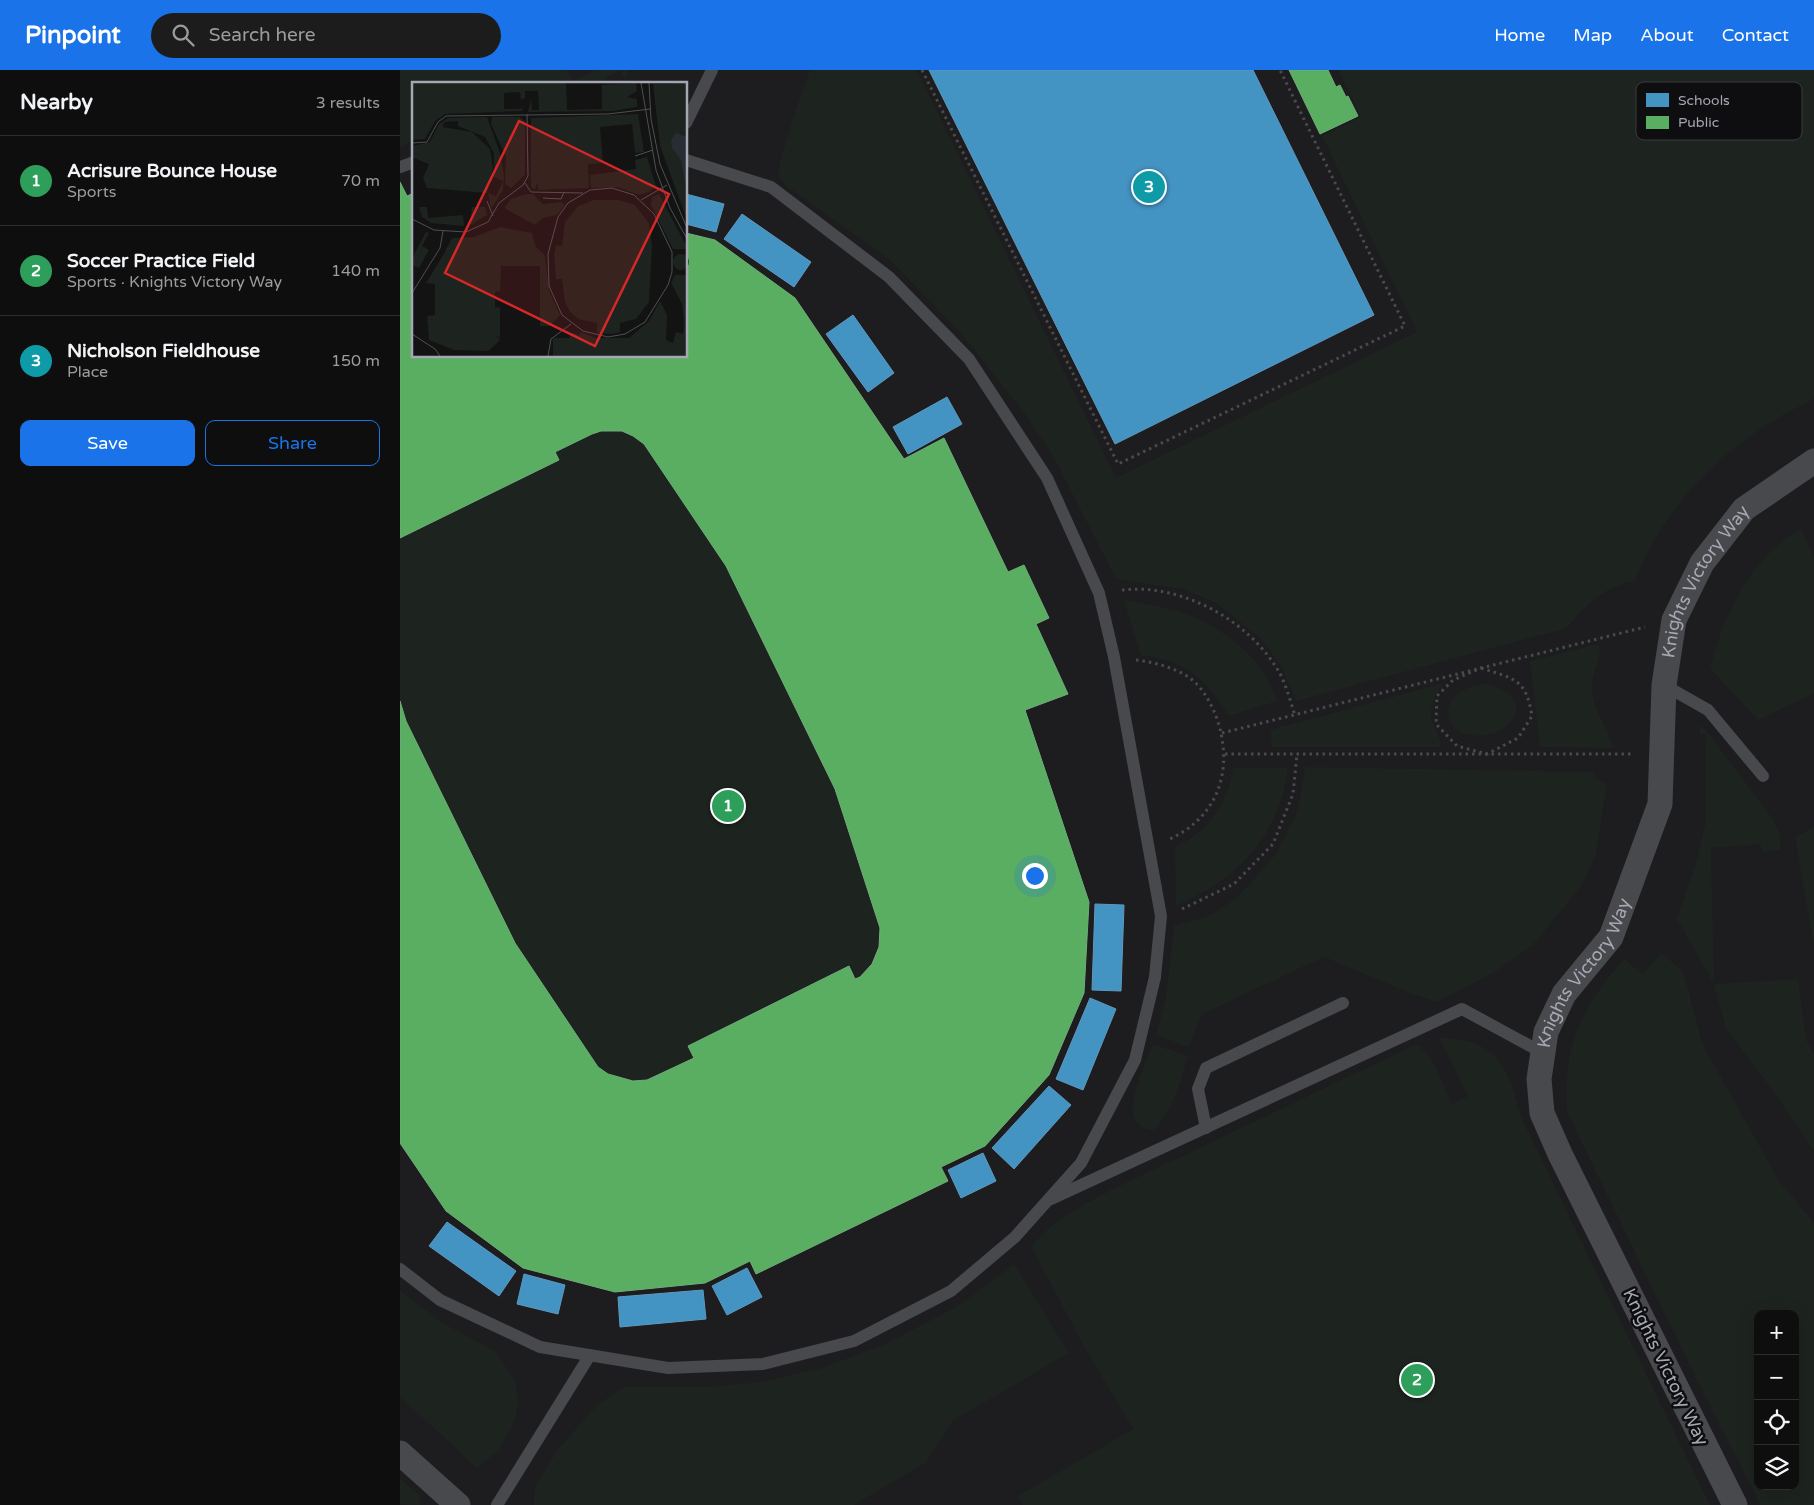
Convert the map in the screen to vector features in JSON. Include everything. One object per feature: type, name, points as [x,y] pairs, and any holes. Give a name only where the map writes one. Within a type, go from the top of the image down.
[{"type":"street","name":"Knights Victory Way","points":[[1735,1505],[1560,1154],[1542,1113],[1539,1079],[1546,1032],[1564,994],[1611,936],[1660,804],[1664,685],[1674,620],[1702,563],[1744,509],[1812,467]]},
{"type":"street","points":[[400,1453],[458,1505]]},
{"type":"lane","points":[[688,119],[712,70]]},
{"type":"lane","points":[[400,1270],[440,1300],[540,1347],[668,1368],[763,1364],[854,1341],[951,1291],[1015,1237],[1081,1163],[1135,1060],[1155,978],[1161,916],[1147,850],[1114,657],[1099,593],[1047,478],[969,359],[889,277],[770,187],[688,161]]},
{"type":"lane","points":[[400,167],[412,163]]},
{"type":"lane","points":[[1664,685],[1708,710],[1763,776]]},
{"type":"lane","points":[[1206,1128],[1198,1089],[1206,1068],[1343,1003]]},
{"type":"lane","points":[[1047,1202],[1462,1010],[1543,1053]]},
{"type":"lane","points":[[497,1505],[590,1355]]},
{"type":"path","points":[[922,70],[1118,464],[1405,326],[1280,70]]},
{"type":"path","points":[[1099,593],[1136,589],[1182,596],[1220,612],[1256,644],[1279,672],[1294,715]]},
{"type":"path","points":[[1222,733],[1674,620]]},
{"type":"path","points":[[1114,657],[1155,663],[1188,676],[1210,700],[1222,733],[1225,754],[1221,786],[1203,816],[1182,834],[1147,850]]},
{"type":"path","points":[[1481,668],[1516,679],[1529,697],[1532,716],[1518,738],[1487,754],[1457,746],[1436,724],[1437,696],[1453,680],[1481,668]]},
{"type":"path","points":[[1225,754],[1661,754]]},
{"type":"path","points":[[1161,916],[1181,910],[1234,884],[1273,844],[1293,794],[1297,754]]},
{"type":"shaded area","points":[[400,70],[1814,70],[1814,1505],[400,1505]]},
{"type":"shaded area","points":[[400,70],[567,70],[573,81],[595,70],[628,70],[626,81],[620,71],[605,78],[603,82],[412,82],[412,141],[400,147]]},
{"type":"shaded area","points":[[810,70],[917,70],[1116,478],[1417,332],[1322,136],[1361,117],[1338,70],[1814,70],[1814,399],[1756,432],[1730,451],[1706,473],[1685,496],[1666,522],[1649,550],[1635,581],[1614,587],[1596,598],[1567,628],[1296,701],[1281,666],[1260,638],[1215,602],[1182,589],[1121,580],[1115,577],[1052,454],[1022,410],[959,331],[890,260],[788,187],[781,180],[779,175],[782,155]]},
{"type":"shaded area","points":[[400,182],[407,196],[412,194],[412,358],[688,358],[688,233],[715,240],[795,298],[904,459],[944,438],[1008,572],[1024,565],[1049,618],[1036,625],[1068,694],[1025,710],[1089,902],[1084,993],[1049,1075],[985,1146],[941,1167],[948,1181],[756,1274],[750,1261],[523,1268],[446,1211],[400,1143]]},
{"type":"shaded area","points":[[1801,529],[1814,558],[1814,693],[1758,720],[1710,668],[1731,608],[1742,589],[1768,555],[1783,541]]},
{"type":"shaded area","points":[[1124,600],[1184,613],[1201,620],[1221,632],[1240,646],[1256,662],[1267,678],[1278,701],[1229,716],[1212,692],[1193,674],[1170,662],[1141,656]]},
{"type":"shaded area","points":[[1599,644],[1599,655],[1592,683],[1593,697],[1613,748],[1540,747],[1530,661]]},
{"type":"shaded area","points":[[1444,683],[1434,699],[1431,710],[1432,722],[1440,739],[1441,747],[1272,747],[1270,730]]},
{"type":"shaded area","points":[[1483,684],[1492,685],[1507,692],[1516,704],[1516,710],[1514,718],[1505,728],[1494,733],[1473,736],[1461,732],[1453,726],[1448,716],[1449,706],[1455,697],[1466,689]]},
{"type":"shaded area","points":[[1700,725],[1773,819],[1781,836],[1780,850],[1762,852],[1760,844],[1711,848],[1714,984],[1677,919],[1697,861],[1706,820],[1706,734],[1700,734]]},
{"type":"shaded area","points":[[1305,767],[1592,772],[1597,779],[1607,785],[1596,853],[1583,884],[1533,945],[1493,973],[1437,1002],[1412,994],[1324,957],[1202,1014],[1189,1047],[1156,1035],[1166,999],[1174,926],[1209,916],[1237,898],[1276,854],[1298,810]]},
{"type":"shaded area","points":[[1233,768],[1288,768],[1283,793],[1275,815],[1265,835],[1252,853],[1236,868],[1219,882],[1176,906],[1175,847],[1187,841],[1207,825],[1221,805]]},
{"type":"shaded area","points":[[1814,827],[1814,947],[1795,837]]},
{"type":"shaded area","points":[[1661,953],[1683,971],[1703,1045],[1779,1181],[1814,1222],[1814,1505],[1760,1505],[1688,1362],[1567,1112],[1566,1088],[1568,1067],[1577,1029],[1596,995],[1624,959],[1642,974]]},
{"type":"shaded area","points":[[1798,979],[1806,1039],[1814,1055],[1814,1151],[1772,1089],[1726,1029],[1714,984]]},
{"type":"shaded area","points":[[1439,1037],[1474,1043],[1494,1056],[1507,1074],[1522,1119],[1710,1505],[1023,1505],[1018,1496],[1133,1429],[1083,1345],[1032,1248],[1043,1234],[1060,1220],[1134,1178],[1416,1044],[1423,1049],[1433,1063],[1452,1104],[1468,1096]]},
{"type":"shaded area","points":[[1153,1044],[1188,1056],[1179,1085],[1167,1113],[1154,1130],[1142,1127],[1135,1119],[1133,1108],[1139,1080]]},
{"type":"shaded area","points":[[1014,1264],[1069,1353],[954,1420],[925,1463],[854,1505],[534,1505],[535,1487],[558,1449],[597,1405],[624,1387],[710,1387],[760,1382],[822,1368],[887,1343],[956,1307]]},
{"type":"shaded area","points":[[400,1290],[441,1322],[495,1351],[515,1381],[518,1402],[516,1418],[500,1449],[477,1468],[400,1397]]},
{"type":"shaded area","points":[[400,1478],[421,1497],[418,1500],[420,1505],[400,1504]]},
{"type":"building: Schools","points":[[929,70],[1253,70],[1374,315],[1115,444]]},
{"type":"building: Schools","points":[[688,195],[724,204],[716,232],[688,225]]},
{"type":"building: Schools","points":[[742,214],[811,262],[794,287],[724,239]]},
{"type":"building: Schools","points":[[853,315],[894,373],[868,392],[826,334]]},
{"type":"building: Schools","points":[[947,397],[962,424],[908,454],[893,427]]},
{"type":"building: Schools","points":[[1095,904],[1124,905],[1121,991],[1092,990]]},
{"type":"building: Schools","points":[[1090,998],[1116,1009],[1083,1090],[1056,1079]]},
{"type":"building: Schools","points":[[1049,1086],[1071,1105],[1014,1169],[992,1148]]},
{"type":"building: Schools","points":[[983,1153],[996,1181],[961,1198],[948,1170]]},
{"type":"building: Schools","points":[[447,1222],[516,1271],[499,1296],[429,1246]]},
{"type":"building: Schools","points":[[747,1268],[762,1297],[727,1315],[712,1286]]},
{"type":"building: Schools","points":[[524,1274],[565,1285],[558,1314],[517,1304]]},
{"type":"building: Schools","points":[[703,1290],[706,1319],[620,1327],[618,1297]]},
{"type":"building: Public","points":[[1289,70],[1328,70],[1336,87],[1340,85],[1358,116],[1320,134]]},
{"type":"building: Public","points":[[400,182],[407,196],[412,194],[412,358],[688,358],[688,233],[715,240],[795,298],[904,459],[944,438],[1008,572],[1024,565],[1049,618],[1036,624],[1068,694],[1025,710],[1089,902],[1084,993],[1049,1075],[985,1146],[941,1167],[948,1181],[756,1274],[750,1261],[705,1283],[615,1292],[523,1268],[446,1211],[400,1143],[400,701],[406,721],[515,943],[598,1067],[608,1074],[633,1081],[647,1080],[694,1058],[688,1046],[849,966],[855,979],[860,977],[872,964],[879,947],[880,928],[835,789],[726,566],[644,444],[622,431],[601,431],[592,434],[555,452],[559,460],[400,538]]},
{"type":"place","name":"Nicholson Fieldhouse","points":[[1149,187]]},
{"type":"place","name":"Acrisure Bounce House","points":[[728,806]]},
{"type":"place","name":"Soccer Practice Field","points":[[1417,1380]]}]
